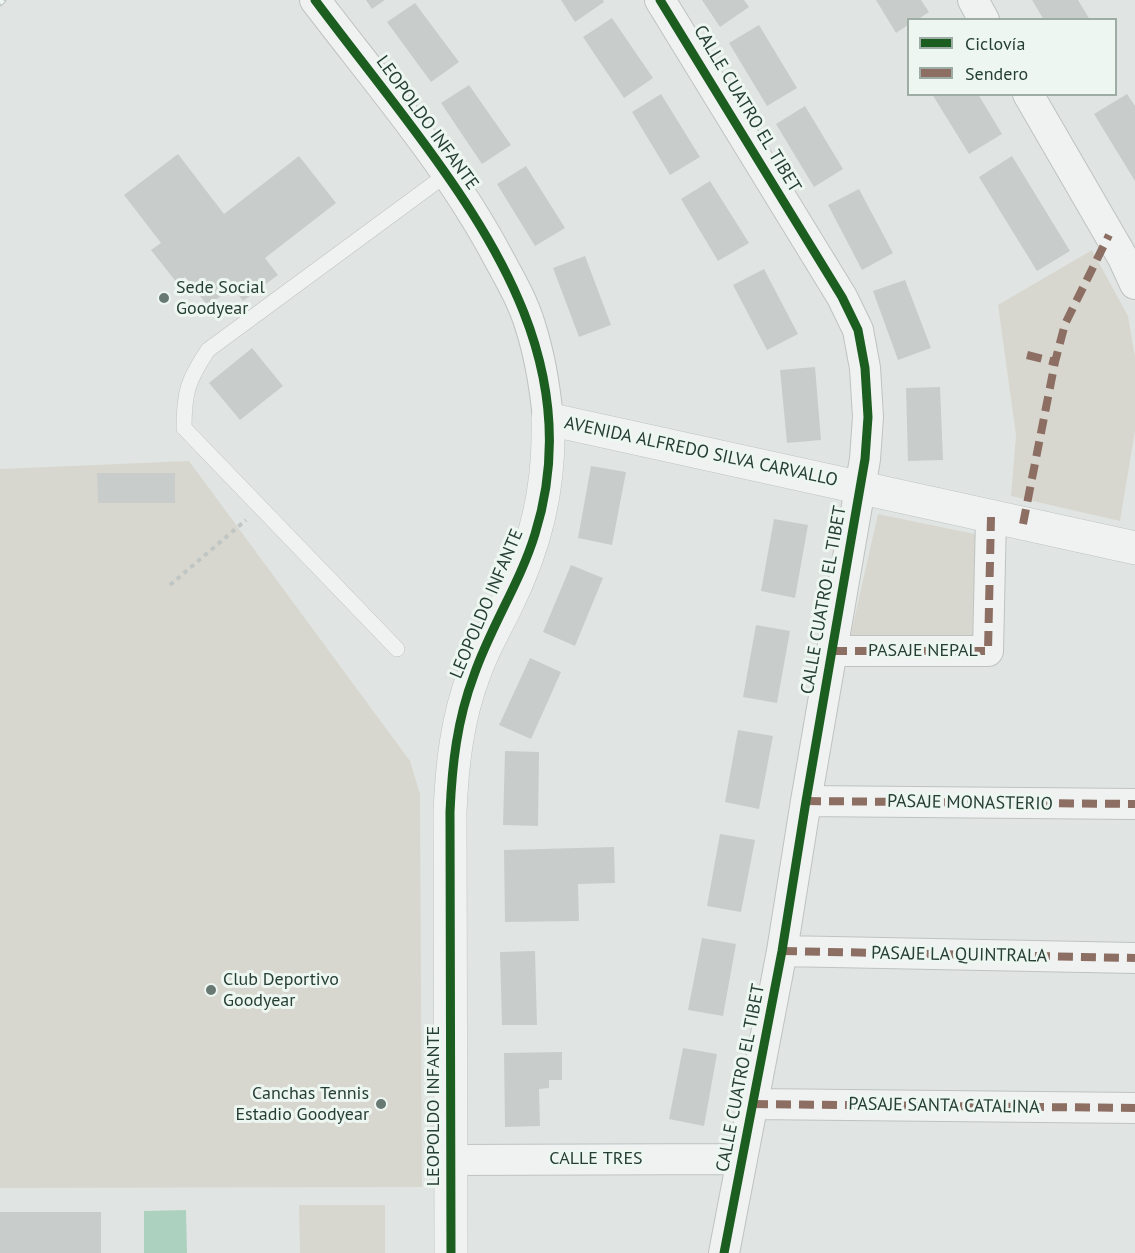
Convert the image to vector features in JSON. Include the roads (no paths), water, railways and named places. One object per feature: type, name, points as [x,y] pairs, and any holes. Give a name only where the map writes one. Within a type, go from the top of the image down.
[{"type":"street","name":"LEOPOLDO INFANTE","points":[[315,0],[447,174],[489,240],[518,294],[530,324],[545,387],[548,419],[547,476],[536,532],[527,559],[474,675],[456,738],[452,767],[450,812],[451,1253]]},
{"type":"street","name":"CALLE CUATRO EL TIBET","points":[[660,0],[842,297],[858,330],[865,368],[868,417],[861,488],[782,951],[724,1253]]},
{"type":"street","points":[[973,0],[983,18]]},
{"type":"street","points":[[1029,96],[1123,258],[1135,284]]},
{"type":"street","name":"AVENIDA ALFREDO SILVA CARVALLO","points":[[548,419],[1135,548]]},
{"type":"street","name":"PASAJE NEPAL","points":[[832,651],[988,651],[991,517]]},
{"type":"street","name":"PASAJE MONASTERIO","points":[[806,801],[1135,804]]},
{"type":"street","name":"PASAJE LA QUINTRALA","points":[[782,951],[1135,958]]},
{"type":"street","name":"PASAJE SANTA CATALINA","points":[[753,1104],[1135,1108]]},
{"type":"street","name":"CALLE TRES","points":[[450,1160],[742,1159]]},
{"type":"lane","points":[[397,649],[184,428],[184,407],[190,377],[208,350],[447,174]]},
{"type":"railway","points":[[0,3],[3,0]]},
{"type":"place","name":"Sede Social Goodyear","points":[[164,298]]},
{"type":"place","name":"Club Deportivo Goodyear","points":[[211,990]]},
{"type":"place","name":"Canchas Tennis Estadio Goodyear","points":[[381,1104]]}]
